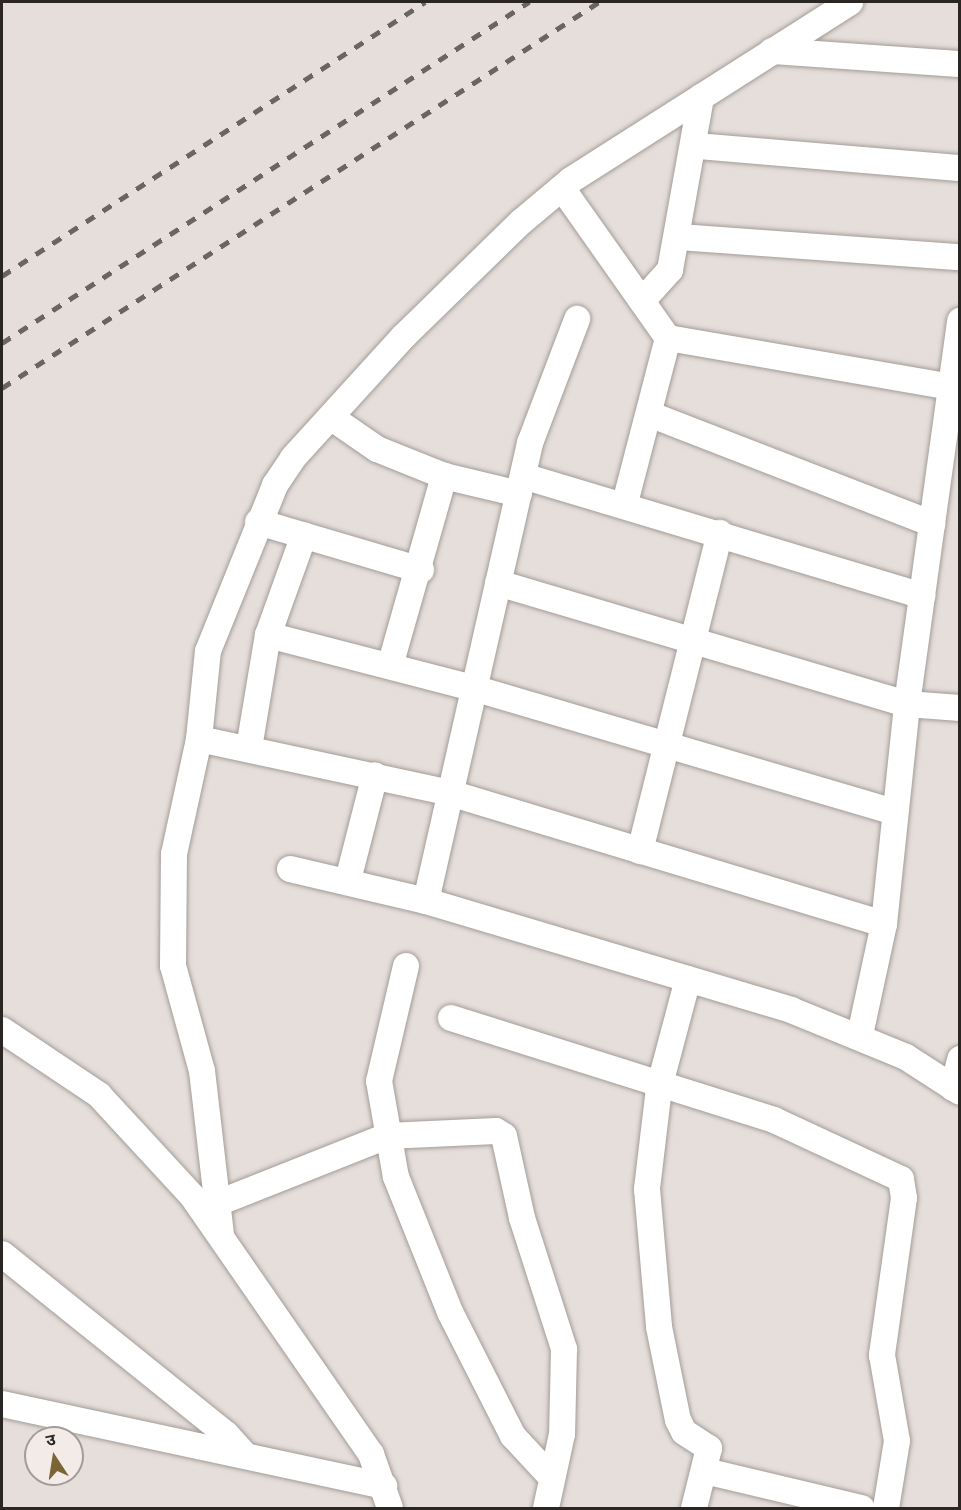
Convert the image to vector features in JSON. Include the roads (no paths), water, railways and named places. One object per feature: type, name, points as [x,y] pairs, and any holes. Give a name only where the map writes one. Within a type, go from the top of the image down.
[{"type":"street","points":[[220,1235],[202,1071],[181,1007],[171,922],[174,854],[199,739],[208,651],[258,522],[293,458],[471,268],[562,188],[850,2]]},
{"type":"street","points":[[772,51],[960,64]]},
{"type":"street","points":[[642,301],[670,270],[697,146],[701,97]]},
{"type":"street","points":[[697,146],[960,168]]},
{"type":"street","points":[[562,188],[668,338],[951,387]]},
{"type":"street","points":[[678,237],[960,257]]},
{"type":"street","points":[[426,901],[521,485],[546,395],[578,319]]},
{"type":"street","points":[[860,1035],[884,924],[907,704],[932,524],[952,430],[951,387],[960,321]]},
{"type":"street","points":[[625,503],[668,338]]},
{"type":"street","points":[[649,414],[932,524]]},
{"type":"street","points":[[332,418],[377,449],[444,476],[521,485],[625,503],[922,596]]},
{"type":"street","points":[[390,666],[421,570],[444,476]]},
{"type":"street","points":[[258,522],[421,570]]},
{"type":"street","points":[[640,851],[720,534]]},
{"type":"street","points":[[249,748],[268,635],[304,535]]},
{"type":"street","points":[[498,583],[907,704],[960,708]]},
{"type":"street","points":[[268,635],[473,688],[665,747],[895,812]]},
{"type":"street","points":[[199,739],[375,774],[450,793],[884,924]]},
{"type":"street","points":[[348,880],[375,774]]},
{"type":"street","points":[[290,869],[348,880],[426,901],[688,979],[860,1035],[956,1090],[960,1059]]},
{"type":"street","points":[[406,966],[381,1058],[387,1136],[396,1177],[450,1312],[513,1436],[552,1478]]},
{"type":"street","points":[[688,979],[659,1088],[649,1145],[650,1252],[678,1420],[684,1432],[709,1448],[694,1509]]},
{"type":"street","points":[[451,1018],[659,1088],[774,1120],[892,1174],[905,1185],[882,1355],[897,1441],[886,1509]]},
{"type":"street","points":[[2,1030],[99,1095],[142,1136],[220,1235],[371,1454],[387,1497]]},
{"type":"street","points":[[218,1203],[387,1136],[496,1131],[509,1142],[522,1218],[564,1349],[565,1402],[546,1509]]},
{"type":"street","points":[[2,1254],[217,1426],[244,1454]]},
{"type":"street","points":[[2,1404],[244,1454],[387,1497]]},
{"type":"street","points":[[705,1471],[862,1509]]},
{"type":"railway","points":[[2,276],[425,2]]},
{"type":"railway","points":[[2,343],[529,2]]},
{"type":"railway","points":[[2,388],[599,2]]}]
